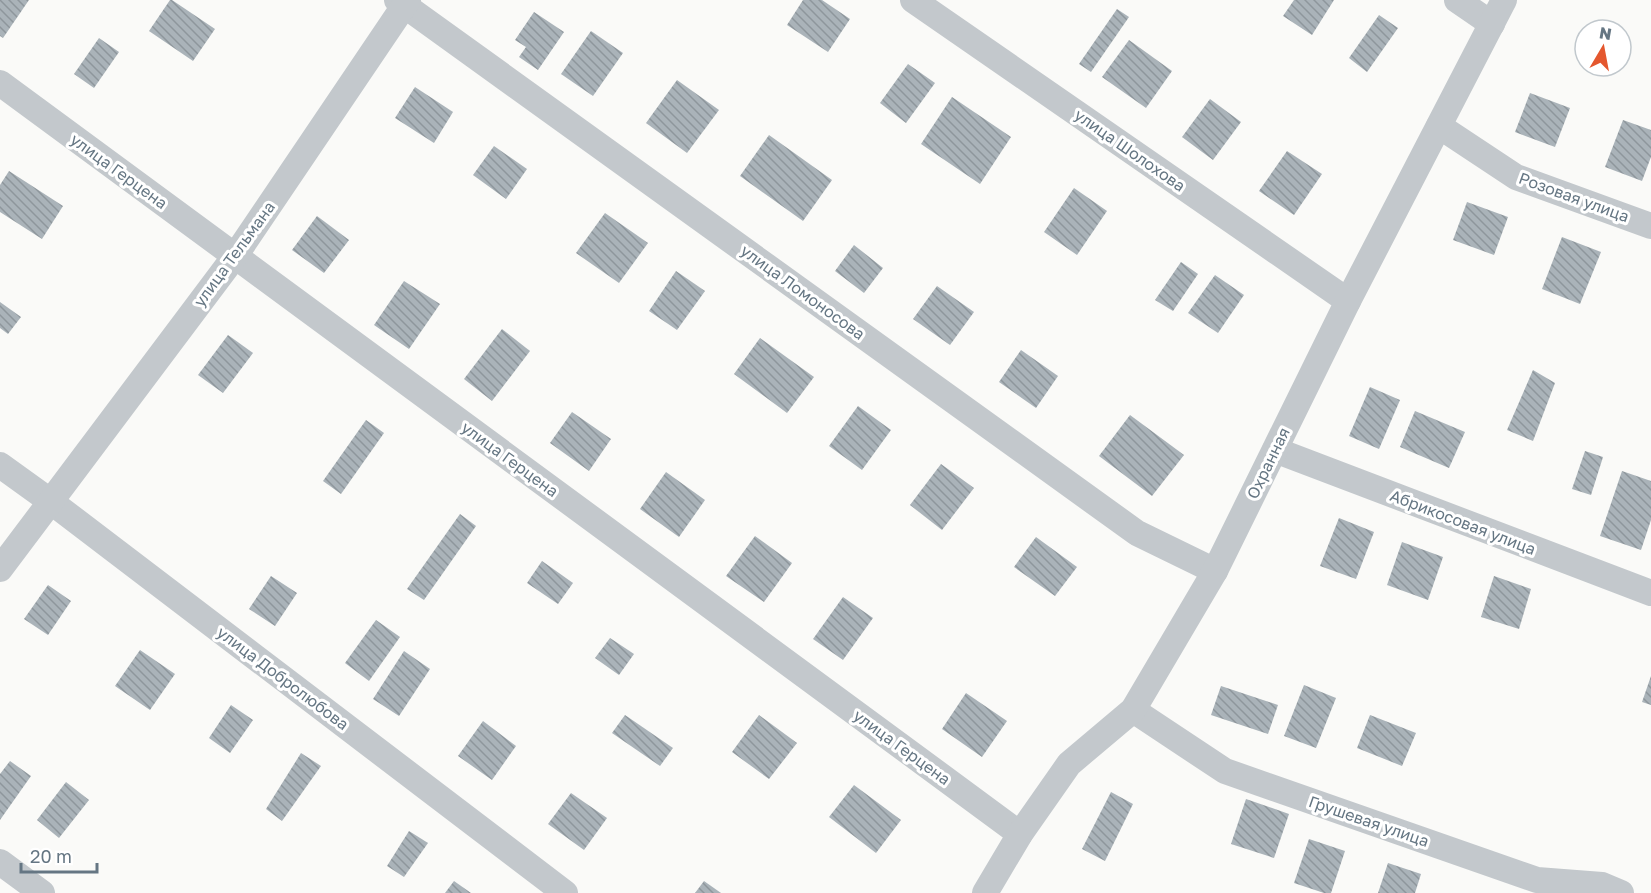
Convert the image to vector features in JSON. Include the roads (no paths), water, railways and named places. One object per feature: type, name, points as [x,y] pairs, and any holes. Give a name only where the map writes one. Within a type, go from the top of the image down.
[{"type":"street","name":"улица Шолохова","points":[[913,0],[1348,301]]},
{"type":"street","points":[[1457,0],[1492,24]]},
{"type":"street","name":"Охранная","points":[[985,893],[1020,834],[1069,764],[1133,710],[1215,571],[1348,301],[1504,0]]},
{"type":"street","name":"улица Тельмана","points":[[0,569],[235,256],[403,2]]},
{"type":"street","name":"улица Ломоносова","points":[[403,2],[1137,533],[1215,571]]},
{"type":"street","name":"улица Герцена","points":[[0,83],[1020,834]]},
{"type":"street","name":"Розовая улица","points":[[1439,126],[1516,177],[1651,226]]},
{"type":"street","name":"Абрикосовая улица","points":[[1275,450],[1651,593]]},
{"type":"street","name":"улица Добролюбова","points":[[0,465],[565,893]]},
{"type":"street","name":"Грушевая улица","points":[[1133,710],[1225,771],[1537,880],[1602,885],[1621,893]]},
{"type":"street","points":[[0,862],[42,893]]}]
